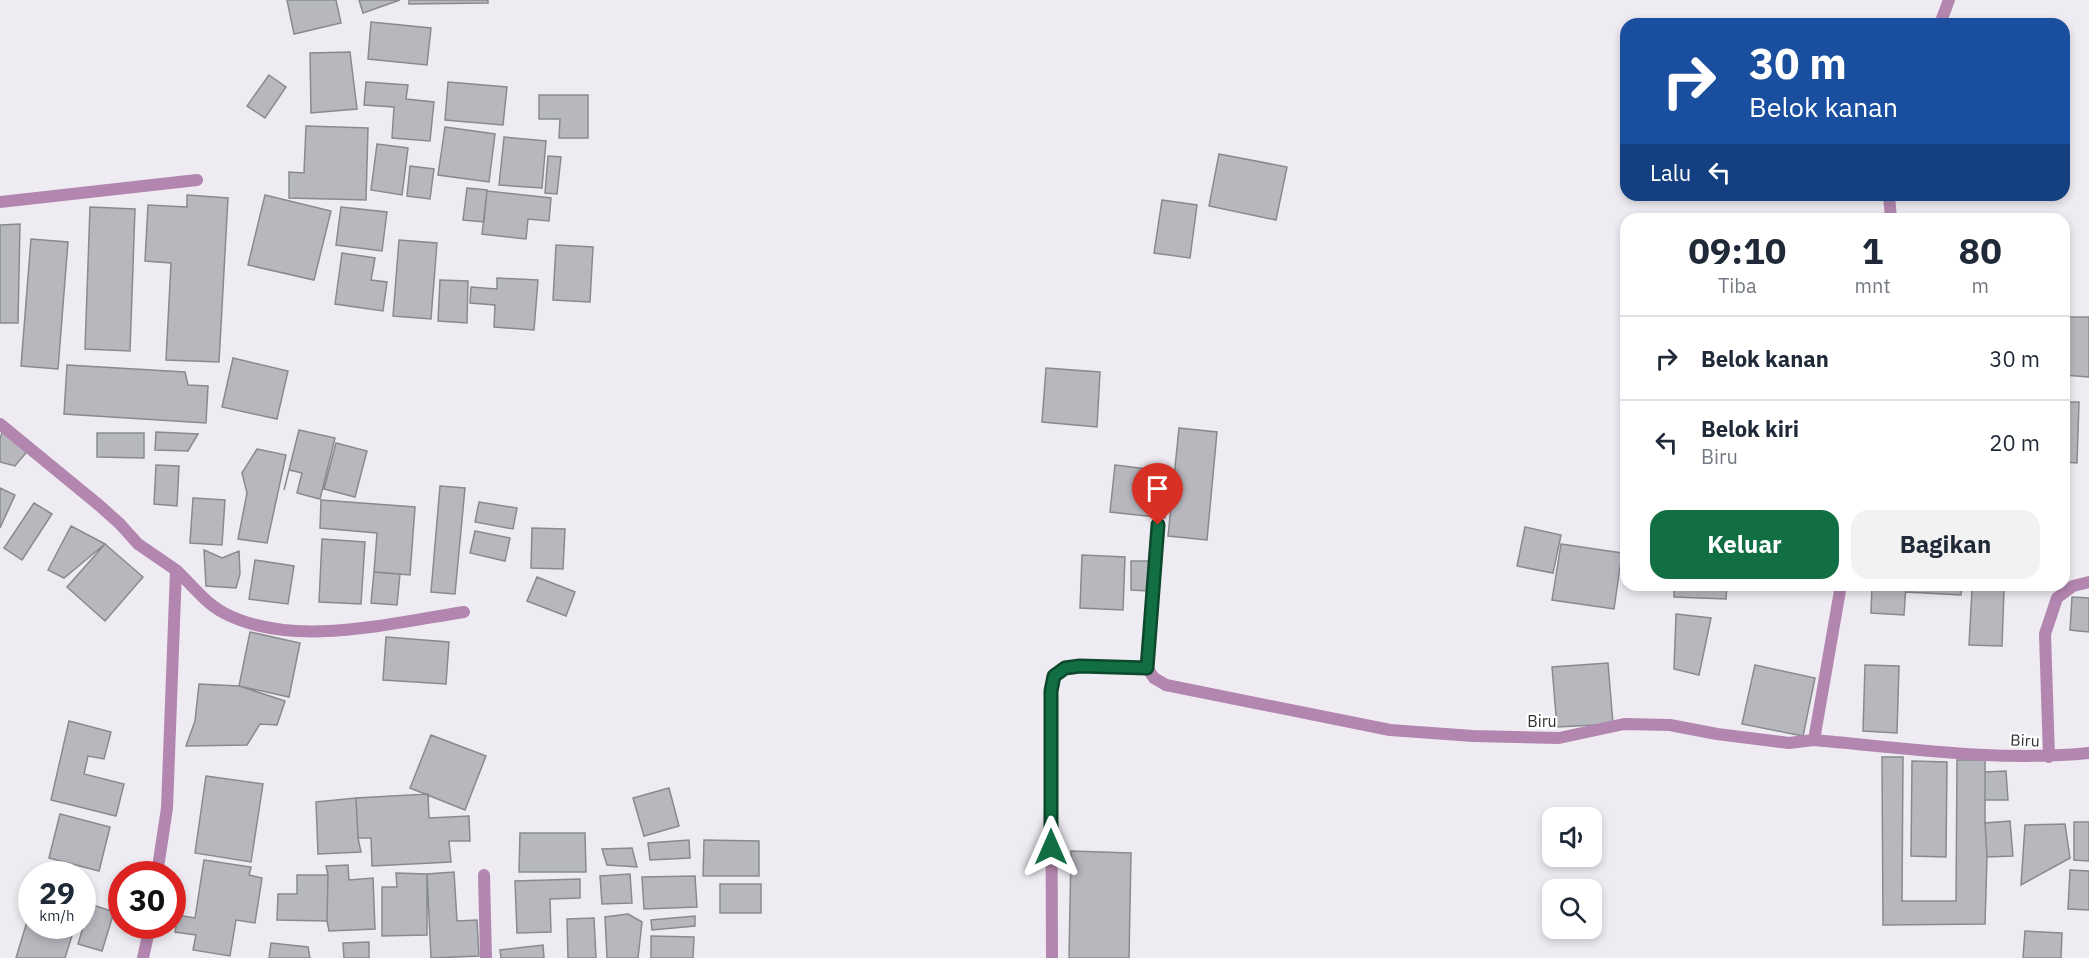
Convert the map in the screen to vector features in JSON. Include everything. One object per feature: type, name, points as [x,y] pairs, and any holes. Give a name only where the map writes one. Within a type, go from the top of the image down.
[{"type":"street","points":[[1942,18],[1949,0]]},
{"type":"street","points":[[0,202],[197,180]]},
{"type":"street","points":[[0,424],[100,506],[138,544],[176,570],[195,587],[208,603],[230,616],[271,629],[334,631],[464,612]]},
{"type":"street","points":[[1052,958],[1051,691],[1054,676],[1065,668],[1080,666],[1147,668],[1158,525]]},
{"type":"street","points":[[159,861],[167,808],[176,570]]},
{"type":"street","points":[[2070,588],[2089,582]]},
{"type":"street","points":[[1814,740],[1840,591]]},
{"type":"street","points":[[2049,757],[2045,634],[2057,598],[2066,591]]},
{"type":"street","name":"Biru","points":[[1147,668],[1154,678],[1166,685],[1390,730],[1473,736],[1559,738],[1624,724],[1670,725],[1717,734],[1789,742],[1814,740],[1933,751],[2049,757],[2089,753]]},
{"type":"street","points":[[484,875],[486,958]]},
{"type":"street","points":[[143,958],[147,939]]},
{"type":"building","points":[[287,0],[336,0],[341,23],[294,34]]},
{"type":"building","points":[[359,0],[400,0],[363,13]]},
{"type":"building","points":[[409,0],[488,0],[488,3],[409,4]]},
{"type":"building","points":[[371,22],[431,28],[427,65],[368,59]]},
{"type":"building","points":[[350,52],[357,109],[311,113],[310,53]]},
{"type":"building","points":[[269,75],[286,87],[265,118],[247,106]]},
{"type":"building","points":[[366,82],[408,85],[406,99],[434,102],[430,141],[392,138],[394,107],[364,105]]},
{"type":"building","points":[[448,82],[507,87],[503,125],[445,120]]},
{"type":"building","points":[[539,95],[588,95],[588,138],[559,138],[560,119],[539,119]]},
{"type":"building","points":[[306,126],[368,128],[366,200],[289,198],[289,172],[304,173]]},
{"type":"building","points":[[445,127],[495,134],[489,182],[438,175]]},
{"type":"building","points":[[504,137],[546,141],[542,188],[499,185]]},
{"type":"building","points":[[377,144],[408,148],[402,195],[371,190]]},
{"type":"building","points":[[1219,154],[1287,167],[1276,220],[1209,206]]},
{"type":"building","points":[[548,156],[561,157],[557,194],[545,193]]},
{"type":"building","points":[[410,166],[434,169],[430,199],[407,196]]},
{"type":"building","points":[[467,188],[487,190],[484,222],[463,220]]},
{"type":"building","points":[[487,191],[551,198],[549,221],[528,219],[526,239],[482,234]]},
{"type":"building","points":[[187,195],[228,198],[219,362],[166,360],[171,263],[145,261],[148,205],[187,207]]},
{"type":"building","points":[[265,195],[331,211],[314,280],[248,265]]},
{"type":"building","points":[[1162,200],[1197,205],[1190,258],[1154,253]]},
{"type":"building","points":[[90,207],[135,209],[130,351],[85,349]]},
{"type":"building","points":[[341,207],[387,212],[382,251],[336,245]]},
{"type":"building","points":[[20,224],[18,323],[0,323],[0,225]]},
{"type":"building","points":[[31,239],[68,242],[58,369],[21,366]]},
{"type":"building","points":[[399,240],[437,243],[431,319],[393,316]]},
{"type":"building","points":[[556,245],[593,247],[590,302],[553,300]]},
{"type":"building","points":[[342,253],[375,258],[371,280],[387,282],[383,311],[335,304]]},
{"type":"building","points":[[497,278],[538,280],[534,330],[494,327],[495,305],[470,303],[471,287],[497,289]]},
{"type":"building","points":[[440,280],[468,281],[467,323],[438,321]]},
{"type":"building","points":[[2070,317],[2089,317],[2089,377],[2070,375]]},
{"type":"building","points":[[233,358],[288,371],[277,419],[222,407]]},
{"type":"building","points":[[67,365],[185,372],[188,385],[208,386],[206,423],[64,414]]},
{"type":"building","points":[[1046,368],[1100,372],[1097,427],[1042,422]]},
{"type":"building","points":[[2070,402],[2079,402],[2077,463],[2070,462]]},
{"type":"building","points":[[1179,428],[1217,432],[1207,540],[1168,536]]},
{"type":"building","points":[[3,429],[29,449],[15,466],[0,462],[0,439]]},
{"type":"building","points":[[299,430],[335,438],[320,499],[297,493],[302,473],[289,470]]},
{"type":"building","points":[[156,432],[198,434],[188,451],[155,450]]},
{"type":"building","points":[[97,433],[144,433],[144,458],[97,457]]},
{"type":"building","points":[[336,443],[367,451],[355,497],[324,489]]},
{"type":"building","points":[[257,449],[286,455],[267,543],[238,539],[247,493],[242,473]]},
{"type":"building","points":[[156,465],[179,466],[177,506],[154,504]]},
{"type":"building","points":[[1115,465],[1171,472],[1165,518],[1110,512]]},
{"type":"building","points":[[440,486],[465,488],[455,594],[431,592]]},
{"type":"building","points":[[0,488],[15,495],[0,528]]},
{"type":"building","points":[[193,498],[225,500],[222,545],[190,543]]},
{"type":"building","points":[[321,500],[415,507],[410,575],[374,572],[377,533],[320,528]]},
{"type":"building","points":[[479,502],[517,508],[513,529],[475,522]]},
{"type":"building","points":[[34,503],[52,514],[22,560],[4,548]]},
{"type":"building","points":[[71,526],[105,544],[64,578],[48,570]]},
{"type":"building","points":[[1525,527],[1561,535],[1553,573],[1517,566]]},
{"type":"building","points":[[532,528],[565,529],[563,569],[531,568]]},
{"type":"building","points":[[475,531],[510,538],[505,561],[470,553]]},
{"type":"building","points":[[322,539],[365,542],[361,604],[319,602]]},
{"type":"building","points":[[105,544],[143,577],[105,621],[67,587]]},
{"type":"building","points":[[1561,544],[1620,553],[1614,609],[1552,600]]},
{"type":"building","points":[[204,550],[222,558],[239,551],[240,574],[236,588],[206,586]]},
{"type":"building","points":[[1082,555],[1125,557],[1123,610],[1080,608]]},
{"type":"building","points":[[255,560],[294,566],[288,604],[249,599]]},
{"type":"building","points":[[1131,561],[1150,561],[1149,591],[1131,590]]},
{"type":"building","points":[[374,572],[400,574],[397,605],[371,603]]},
{"type":"building","points":[[537,577],[575,592],[566,616],[527,601]]},
{"type":"building","points":[[1674,591],[1727,591],[1726,599],[1674,597]]},
{"type":"building","points":[[1872,591],[1906,591],[1904,615],[1871,613]]},
{"type":"building","points":[[1906,591],[1961,591],[1961,595]]},
{"type":"building","points":[[1972,591],[2004,591],[2002,646],[1969,645]]},
{"type":"building","points":[[2072,597],[2089,598],[2089,632],[2070,630]]},
{"type":"building","points":[[1676,614],[1711,618],[1699,675],[1674,669]]},
{"type":"building","points":[[250,632],[300,643],[289,697],[239,686]]},
{"type":"building","points":[[386,637],[449,642],[446,684],[383,680]]},
{"type":"building","points":[[1608,663],[1613,724],[1557,727],[1552,667]]},
{"type":"building","points":[[1755,665],[1815,678],[1803,736],[1742,724]]},
{"type":"building","points":[[1865,665],[1899,666],[1897,733],[1863,731]]},
{"type":"building","points":[[199,684],[239,686],[285,701],[277,725],[260,724],[247,745],[186,746],[195,721]]},
{"type":"building","points":[[69,721],[111,732],[104,759],[88,756],[84,774],[124,784],[116,816],[51,800]]},
{"type":"building","points":[[431,735],[486,756],[465,810],[410,788]]},
{"type":"building","points":[[1882,757],[1903,757],[1902,901],[1956,901],[1957,760],[1985,760],[1987,857],[1985,924],[1883,925]]},
{"type":"building","points":[[1912,761],[1947,762],[1946,857],[1911,856]]},
{"type":"building","points":[[2006,771],[2008,800],[1985,800],[1985,772]]},
{"type":"building","points":[[206,776],[263,784],[251,862],[195,853]]},
{"type":"building","points":[[669,788],[679,826],[644,836],[633,798]]},
{"type":"building","points":[[428,794],[429,818],[469,816],[470,841],[449,841],[451,862],[372,866],[371,838],[358,838],[356,798]]},
{"type":"building","points":[[356,798],[361,852],[318,854],[316,802]]},
{"type":"building","points":[[60,814],[110,827],[99,871],[96,870],[96,861],[61,861],[49,858]]},
{"type":"building","points":[[2010,821],[2013,856],[1987,857],[1985,823]]},
{"type":"building","points":[[2074,822],[2089,822],[2089,861],[2074,860]]},
{"type":"building","points":[[2065,824],[2070,858],[2021,885],[2025,825]]},
{"type":"building","points":[[520,833],[585,833],[586,872],[519,872]]},
{"type":"building","points":[[689,840],[690,858],[650,860],[648,843]]},
{"type":"building","points":[[704,840],[759,841],[759,876],[703,876]]},
{"type":"building","points":[[632,848],[637,867],[607,865],[602,849]]},
{"type":"building","points":[[1071,851],[1131,853],[1129,958],[1069,958]]},
{"type":"building","points":[[204,860],[251,867],[249,875],[262,878],[255,923],[236,920],[230,956],[193,950],[196,935],[186,934],[186,916],[195,918]]},
{"type":"building","points":[[348,865],[349,880],[373,878],[375,929],[329,931],[326,866]]},
{"type":"building","points":[[2070,870],[2089,871],[2089,910],[2068,909]]},
{"type":"building","points":[[454,872],[457,921],[477,920],[479,956],[431,958],[427,874]]},
{"type":"building","points":[[396,873],[427,874],[427,935],[382,936],[382,887],[397,887]]},
{"type":"building","points":[[630,874],[632,903],[602,904],[600,876]]},
{"type":"building","points":[[297,875],[328,875],[327,921],[277,920],[278,894],[297,894]]},
{"type":"building","points":[[695,876],[697,907],[644,909],[642,877]]},
{"type":"building","points":[[580,879],[580,898],[550,899],[551,932],[517,933],[515,881]]},
{"type":"building","points":[[720,884],[761,884],[761,913],[720,913]]},
{"type":"building","points":[[96,906],[108,910],[108,932],[102,951],[78,944],[80,939],[96,939]]},
{"type":"building","points":[[628,914],[642,922],[638,958],[607,958],[605,917]]},
{"type":"building","points":[[695,916],[695,926],[652,930],[651,920]]},
{"type":"building","points":[[594,918],[596,958],[568,958],[567,919]]},
{"type":"building","points":[[2025,931],[2062,933],[2061,958],[2023,958]]},
{"type":"building","points":[[651,936],[694,937],[693,958],[651,958]]},
{"type":"building","points":[[22,939],[71,939],[65,958],[16,958]]},
{"type":"building","points":[[369,942],[369,958],[344,958],[343,943]]},
{"type":"building","points":[[271,943],[308,947],[310,958],[269,958]]},
{"type":"building","points":[[543,945],[544,958],[501,958],[500,950]]},
{"type":"route","points":[[1051,847],[1051,691],[1054,676],[1065,668],[1080,666],[1147,668],[1158,525]]}]
